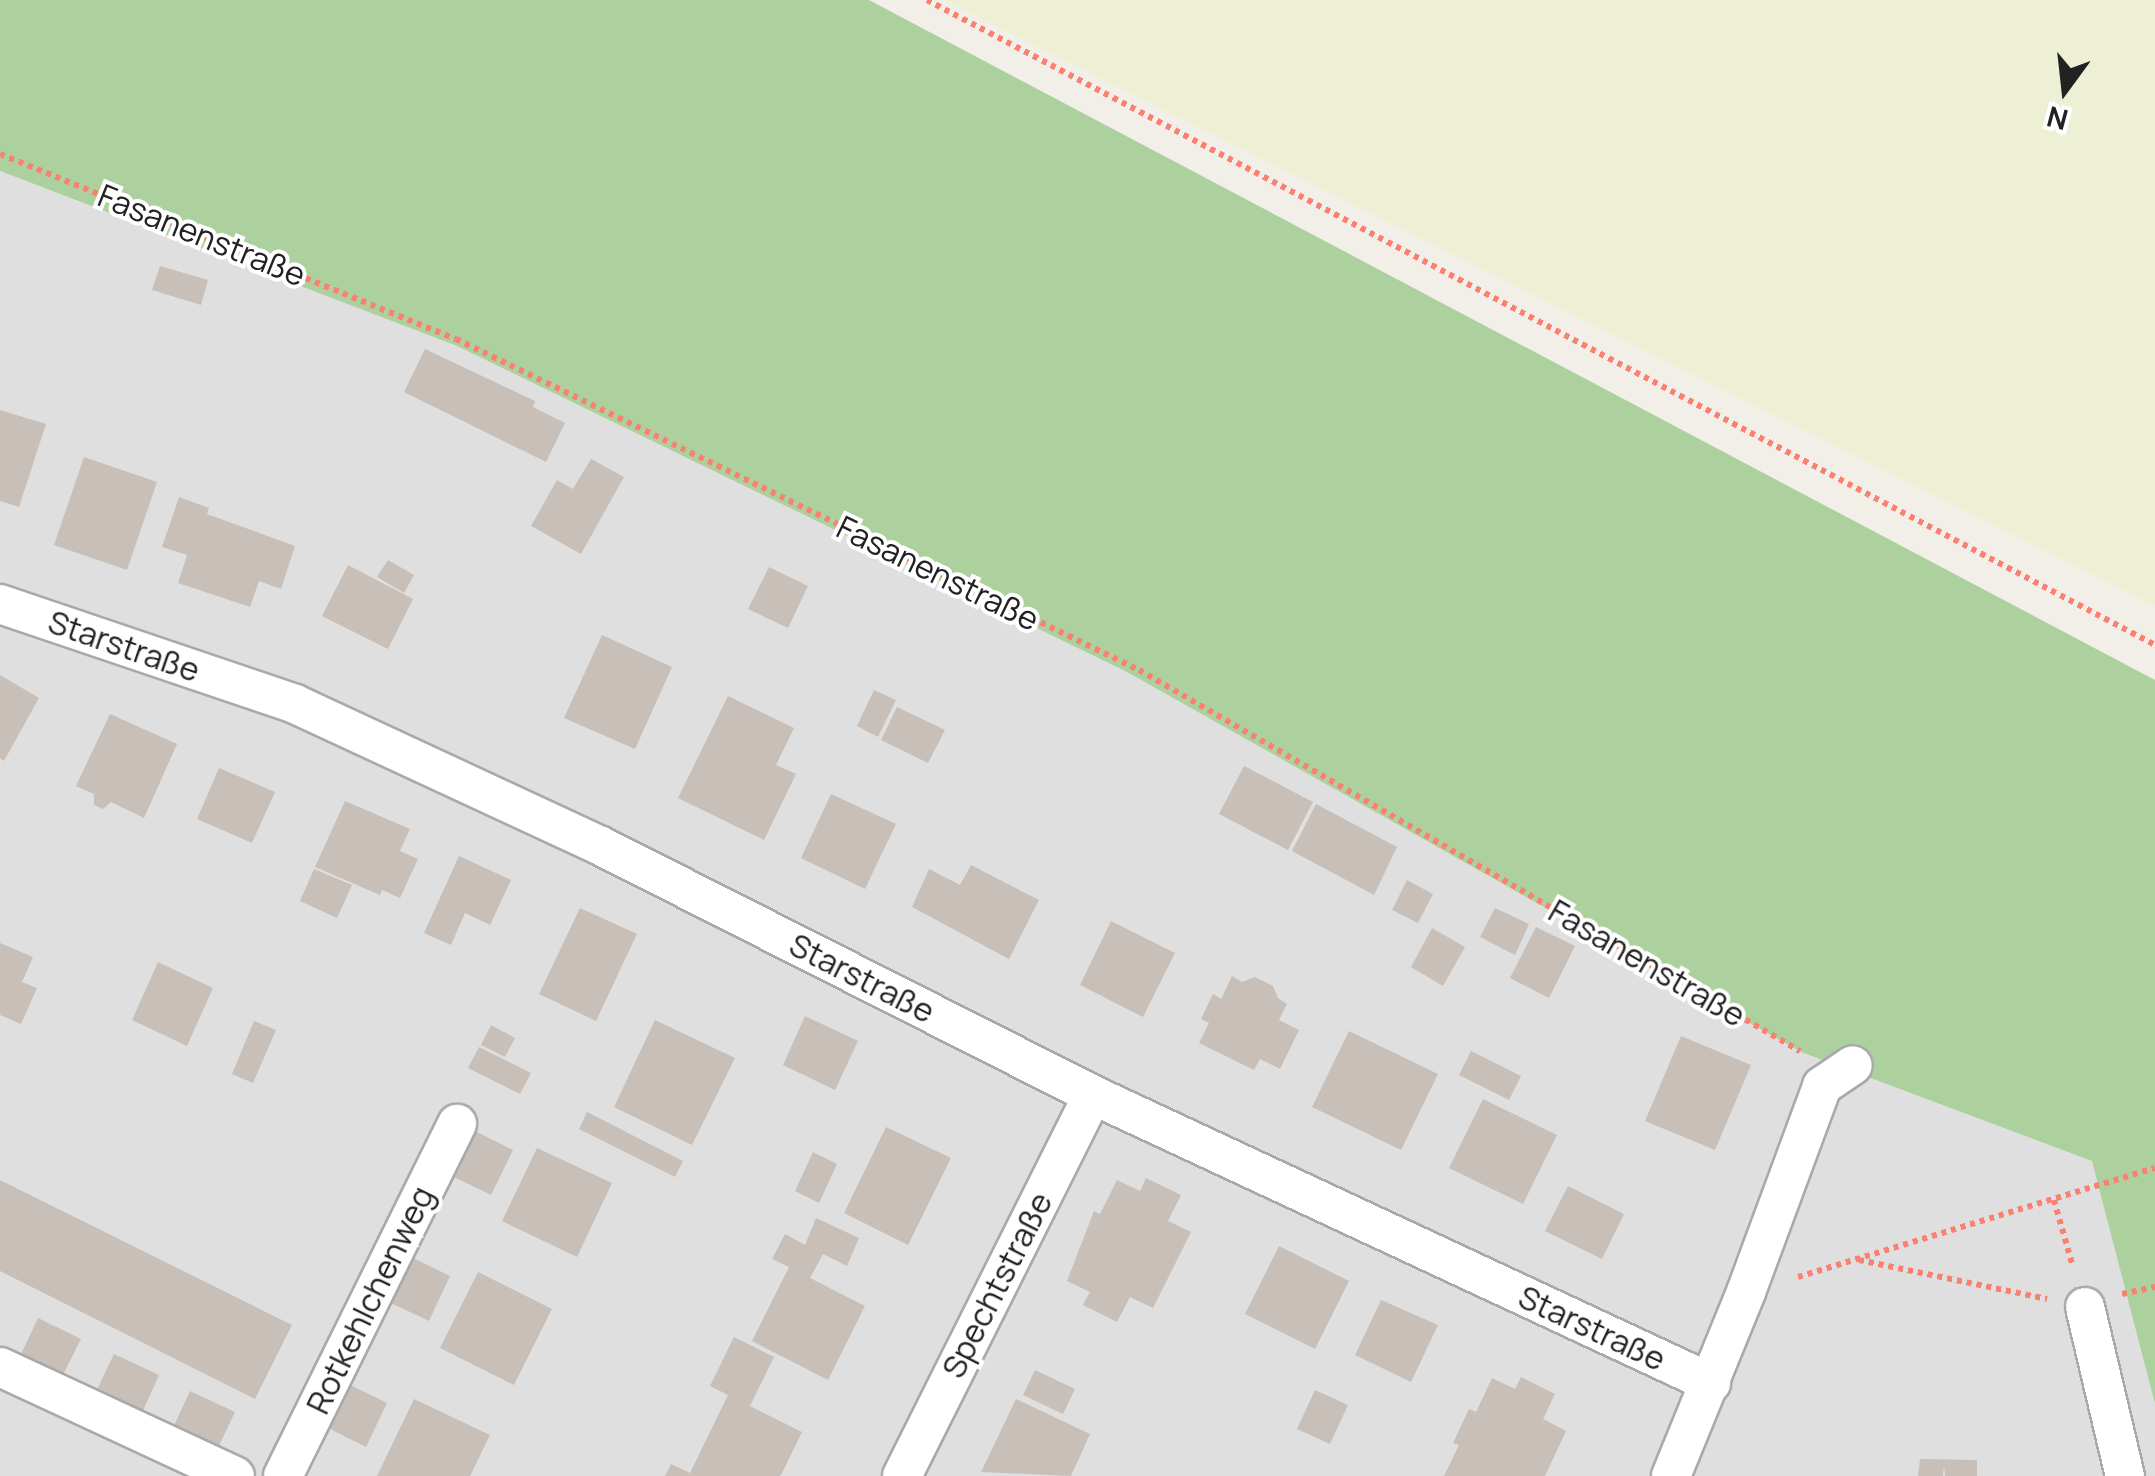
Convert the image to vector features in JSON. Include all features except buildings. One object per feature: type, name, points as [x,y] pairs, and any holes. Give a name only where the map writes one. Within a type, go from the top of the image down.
[{"type":"street","name":"Starstraße","points":[[0,604],[295,704],[602,846],[1093,1095],[1711,1383]]},
{"type":"street","points":[[1671,1476],[1711,1383],[1822,1086],[1853,1065]]},
{"type":"street","name":"Spechtstraße","points":[[902,1476],[1093,1095]]},
{"type":"street","name":"Rotkehlchenweg","points":[[283,1476],[457,1124]]},
{"type":"street","points":[[2085,1307],[2126,1476]]},
{"type":"street","points":[[0,1368],[235,1476]]},
{"type":"path","points":[[927,0],[2155,645]]},
{"type":"path","name":"Fasanenstraße","points":[[0,154],[456,339],[1139,670],[1801,1052],[1822,1086]]},
{"type":"path","points":[[2054,1200],[2085,1307],[1858,1260],[2155,1168]]},
{"type":"shaded area","points":[[0,171],[457,346],[1127,672],[1801,1052],[2093,1161],[2155,1404],[2155,1476],[0,1476]]},
{"type":"green space","points":[[0,0],[869,0],[2155,680],[2155,1404],[2092,1161],[1801,1052],[1127,672],[457,346],[0,171]]},
{"type":"green space","points":[[944,0],[2155,0],[2155,606]]}]
